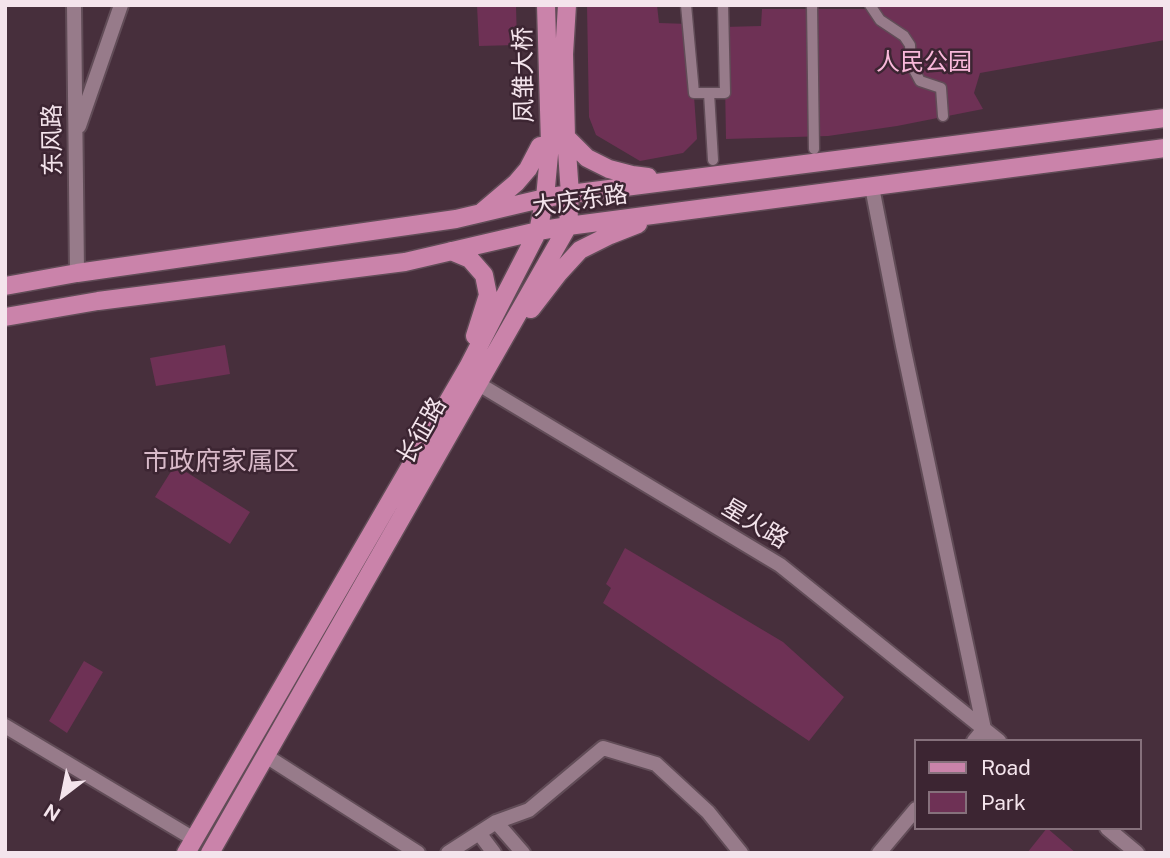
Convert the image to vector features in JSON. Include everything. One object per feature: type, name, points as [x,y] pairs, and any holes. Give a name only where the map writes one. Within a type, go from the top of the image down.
[{"type":"main road","name":"长征路","points":[[210,853],[568,226],[570,194],[552,142],[538,5]]},
{"type":"main road","name":"凤雏大桥","points":[[547,5],[552,142]]},
{"type":"main road","name":"凤雏大桥","points":[[559,5],[564,54]]},
{"type":"main road","name":"长征路","points":[[190,846],[468,368],[538,231],[546,191],[564,54],[567,5]]},
{"type":"main road","name":"大庆东路","points":[[5,286],[77,273],[456,219],[481,214],[546,191],[570,194],[1165,118]]},
{"type":"main road","points":[[481,214],[516,183],[552,142],[609,169],[632,175],[676,180]]},
{"type":"main road","name":"大庆东路","points":[[5,317],[98,301],[405,262],[568,226],[1165,148]]},
{"type":"main road","points":[[450,431],[464,417],[530,309],[580,250],[659,215]]},
{"type":"main road","points":[[451,251],[470,259],[484,275],[488,295],[470,351],[468,368]]},
{"type":"street","name":"东风路","points":[[74,5],[77,273]]},
{"type":"street","points":[[75,138],[121,5]]},
{"type":"street","points":[[685,5],[694,93],[725,93],[723,5]]},
{"type":"street","points":[[811,5],[814,149]]},
{"type":"street","points":[[870,5],[880,20],[904,36],[910,45],[911,64],[920,81],[941,88],[943,117]]},
{"type":"street","points":[[709,93],[713,160]]},
{"type":"street","points":[[872,187],[984,729],[976,739]]},
{"type":"street","name":"星火路","points":[[482,386],[780,565],[996,739]]},
{"type":"street","points":[[5,726],[190,846]]},
{"type":"street","points":[[448,853],[496,822],[528,810],[603,748],[656,764],[708,812],[741,853]]},
{"type":"street","points":[[266,756],[418,853]]},
{"type":"street","points":[[879,853],[914,811]]},
{"type":"street","points":[[496,822],[523,853]]},
{"type":"street","points":[[1109,830],[1133,852]]},
{"type":"street","points":[[479,833],[494,853]]},
{"type":"green space","points":[[477,5],[516,5],[517,45],[479,46]]},
{"type":"green space","points":[[587,5],[657,5],[659,23],[689,24],[697,139],[683,153],[640,161],[596,135],[589,117]]},
{"type":"green space","name":"人民公园","points":[[883,5],[1165,5],[1165,40],[980,73],[974,93],[983,109],[828,136],[726,139],[724,27],[761,26],[762,9],[872,9]]},
{"type":"green space","points":[[225,345],[230,374],[156,386],[150,358]]},
{"type":"green space","points":[[175,465],[250,512],[230,544],[155,497]]},
{"type":"green space","points":[[625,548],[783,642],[844,697],[809,741],[603,603],[611,588],[606,584]]},
{"type":"green space","points":[[84,661],[103,672],[67,733],[49,721]]},
{"type":"green space","points":[[1045,830],[1049,830],[1076,853],[1027,853]]},
{"type":"district","name":"市政府家属区","points":[[221,462]]}]
